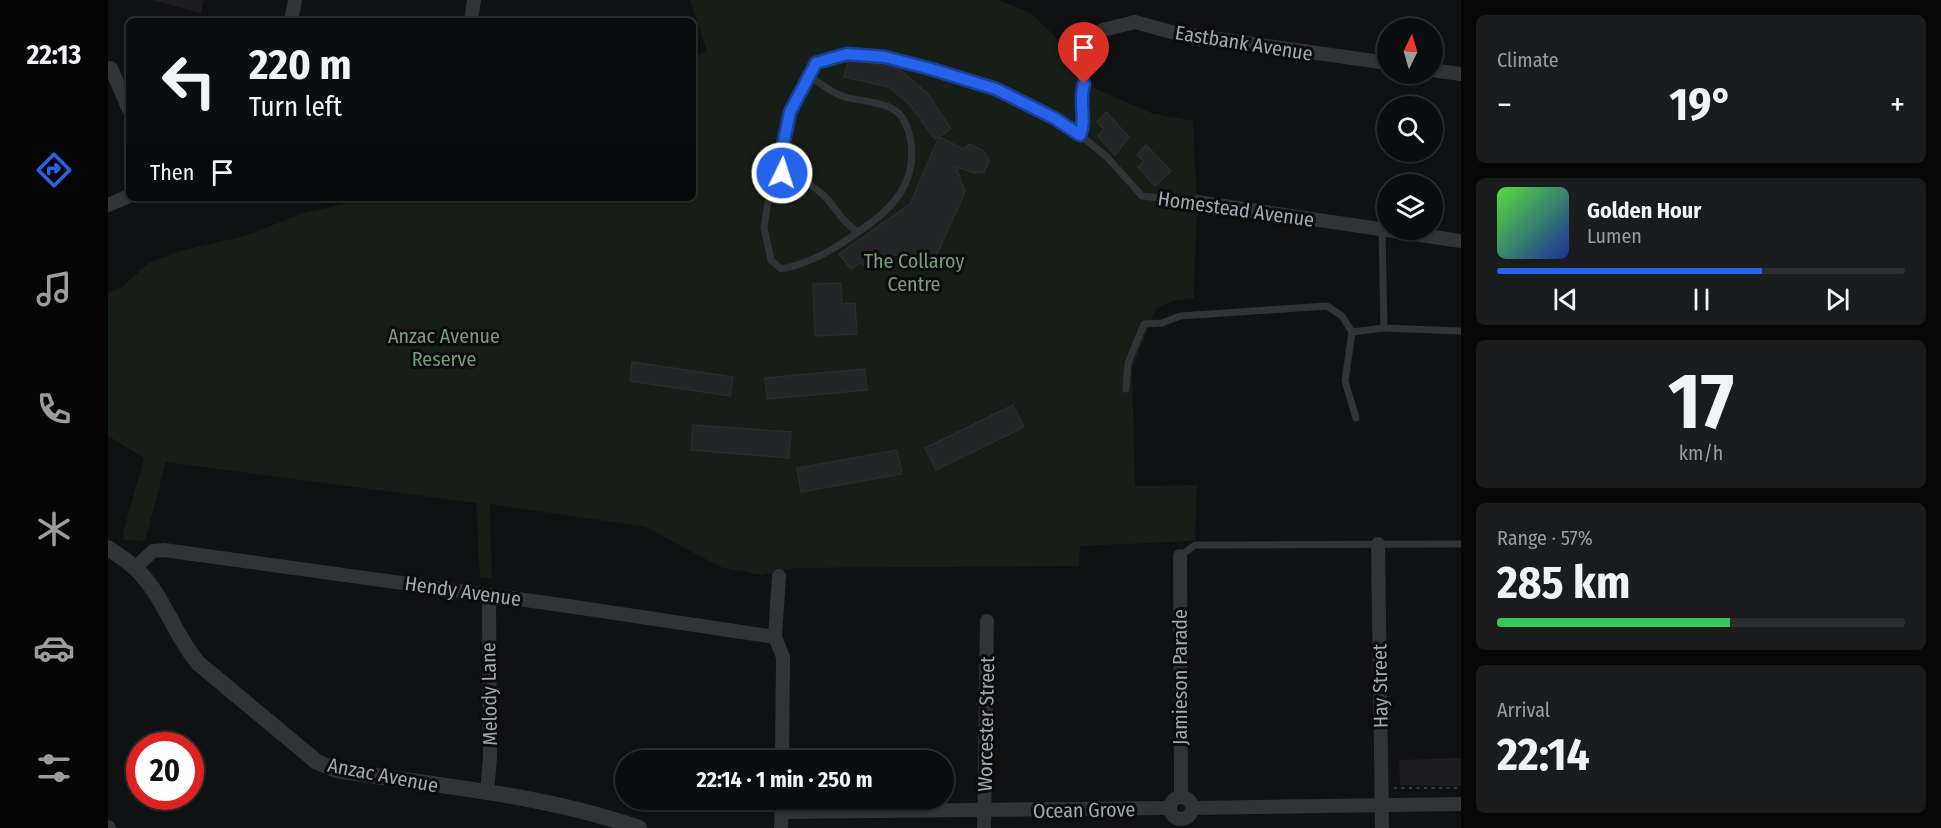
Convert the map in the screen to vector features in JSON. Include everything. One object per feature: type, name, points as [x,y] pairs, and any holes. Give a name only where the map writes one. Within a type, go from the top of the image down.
[{"type":"street","points":[[292,18],[295,0]]},
{"type":"street","points":[[471,18],[474,0]]},
{"type":"street","name":"Eastbank Avenue","points":[[1103,30],[1135,21],[1175,33],[1377,61]]},
{"type":"street","points":[[111,68],[126,103]]},
{"type":"street","points":[[1443,72],[1461,74]]},
{"type":"street","points":[[108,205],[126,197]]},
{"type":"street","name":"Homestead Avenue","points":[[1197,202],[1377,229]]},
{"type":"street","name":"Homestead Avenue","points":[[1443,238],[1461,241]]},
{"type":"street","name":"Hay Street","points":[[1378,544],[1382,828]]},
{"type":"street","name":"Anzac Avenue","points":[[108,548],[135,568],[151,586],[184,646],[198,663],[317,762],[336,770],[487,793],[604,816],[639,828]]},
{"type":"street","name":"Hendy Avenue","points":[[135,568],[153,551],[164,550],[776,637]]},
{"type":"street","name":"Jamieson Parade","points":[[1179,556],[1181,797]]},
{"type":"street","points":[[779,576],[776,637],[783,657],[782,750]]},
{"type":"street","name":"Melody Lane","points":[[487,793],[490,757],[489,595]]},
{"type":"street","name":"Worcester Street","points":[[984,828],[987,621]]},
{"type":"street","points":[[1181,797],[1189,800],[1192,808],[1189,816],[1181,824],[1172,816],[1169,808],[1173,800],[1181,797]]},
{"type":"street","points":[[1192,808],[1461,804]]},
{"type":"street","name":"Ocean Grove","points":[[917,810],[985,812],[1169,808]]},
{"type":"street","points":[[781,828],[782,810]]},
{"type":"lane","points":[[1080,135],[1084,126],[1080,98],[1103,30]]},
{"type":"lane","name":"Homestead Avenue","points":[[858,232],[839,246],[800,266],[781,269],[771,260],[764,227],[790,112],[816,63],[847,54],[885,57],[996,89],[1054,118],[1080,135],[1107,157],[1142,196],[1197,202]]},
{"type":"lane","points":[[779,165],[782,173],[799,178],[828,199],[846,224],[858,232],[879,218],[899,196],[913,167],[906,120],[891,108],[842,96],[809,76]]},
{"type":"lane","points":[[1382,240],[1384,328]]},
{"type":"lane","points":[[1126,389],[1128,363],[1144,324],[1162,322],[1180,316],[1327,306],[1342,316],[1352,332],[1345,381],[1356,418]]},
{"type":"lane","points":[[1352,332],[1384,328],[1461,331]]},
{"type":"lane","points":[[1179,556],[1195,546],[1461,544]]},
{"type":"path","points":[[1394,788],[1461,788]]},
{"type":"shaded area","points":[[152,0],[204,0],[201,13]]},
{"type":"shaded area","points":[[1461,758],[1461,786],[1400,785],[1399,760]]},
{"type":"green space","points":[[690,0],[999,0],[1032,14],[1062,43],[1085,84],[1151,113],[1193,121],[1197,202],[1194,298],[1172,301],[1156,309],[1132,369],[1135,486],[1197,485],[1195,541],[1080,546],[1079,566],[795,568],[761,575],[720,567],[646,527],[490,504],[492,579],[480,577],[476,503],[166,462],[145,541],[124,540],[123,533],[144,458],[108,436],[108,293],[123,286],[149,263],[180,251],[245,236],[303,213],[357,201],[696,201],[696,56],[707,51]]},
{"type":"building","points":[[849,59],[899,69],[927,93],[951,129],[935,139],[910,105],[889,87],[844,77]]},
{"type":"building","points":[[1106,112],[1129,137],[1115,155],[1098,136],[1104,130],[1097,122]]},
{"type":"building","points":[[939,137],[963,149],[970,144],[984,151],[989,161],[984,172],[975,173],[956,167],[965,192],[930,269],[903,255],[892,255],[869,271],[861,262],[851,269],[839,254],[910,204]]},
{"type":"building","points":[[1146,145],[1171,171],[1155,186],[1138,167],[1144,162],[1137,155]]},
{"type":"building","points":[[841,283],[842,304],[855,303],[857,334],[815,336],[813,284]]},
{"type":"building","points":[[632,362],[733,377],[730,396],[630,381]]},
{"type":"building","points":[[865,369],[867,390],[767,399],[765,378]]},
{"type":"building","points":[[1013,405],[1024,427],[936,470],[925,448]]},
{"type":"building","points":[[693,425],[791,432],[789,458],[691,450]]},
{"type":"building","points":[[897,450],[902,474],[801,492],[797,468]]},
{"type":"route","points":[[782,173],[779,165],[790,112],[816,63],[847,54],[885,57],[931,69],[996,89],[1054,118],[1080,135],[1084,126],[1080,98],[1084,84]]},
{"type":"park label","name":"The Collaroy Centre","points":[[914,272]]},
{"type":"park label","name":"Anzac Avenue Reserve","points":[[444,348]]}]
